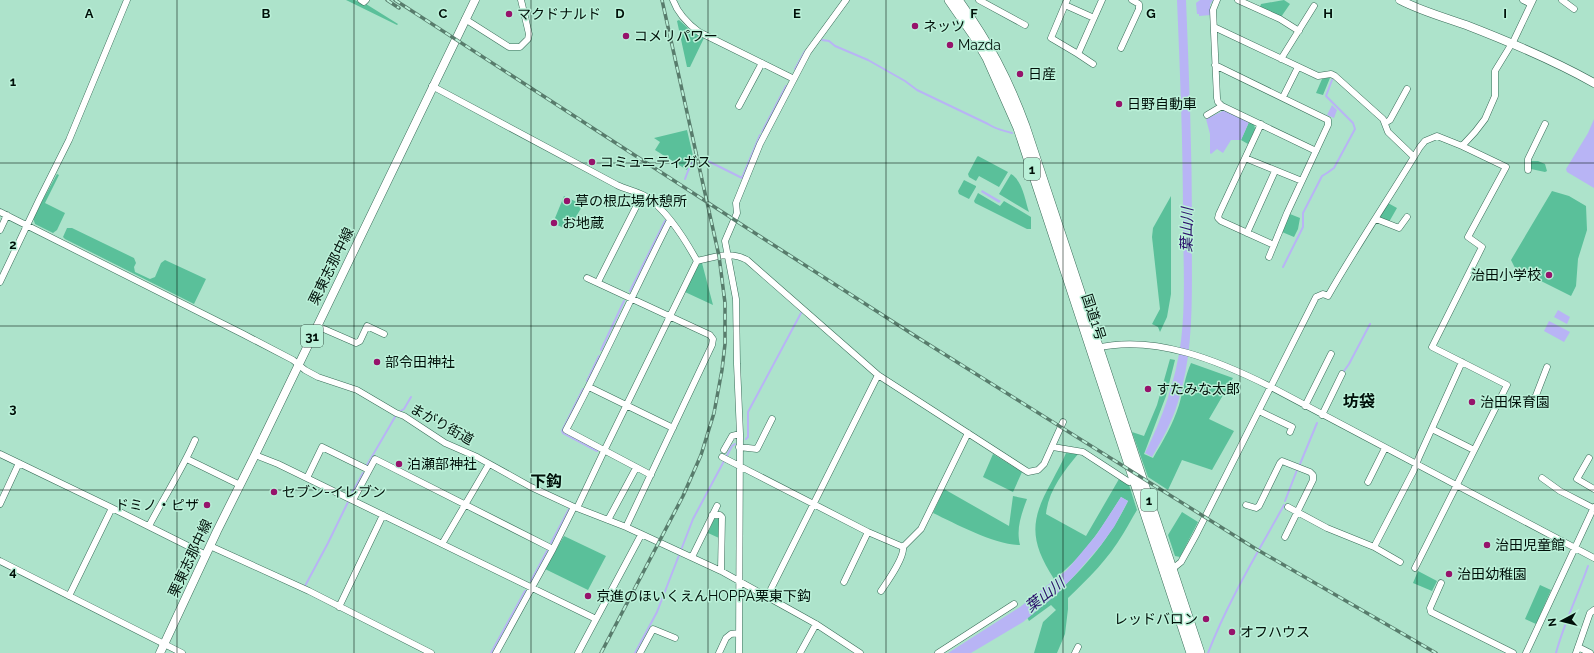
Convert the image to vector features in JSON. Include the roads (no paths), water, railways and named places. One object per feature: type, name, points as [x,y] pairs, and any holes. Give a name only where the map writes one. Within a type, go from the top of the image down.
[{"type":"highway","name":"国道1号","points":[[948,0],[974,36],[987,58],[1018,128],[1094,348],[1168,571],[1191,653]]},
{"type":"highway","name":"国道1号","points":[[958,0],[980,31],[1001,68],[1025,126],[1134,481],[1200,653]]},
{"type":"main road","name":"栗東志那中線","points":[[160,653],[210,546],[475,0]]},
{"type":"main road","points":[[1400,0],[1417,9],[1466,25],[1556,62],[1594,83]]},
{"type":"street","points":[[0,282],[69,140],[127,0]]},
{"type":"street","points":[[361,0],[364,2],[366,0]]},
{"type":"street","points":[[465,19],[509,47],[520,47],[528,39],[529,34],[521,0]]},
{"type":"street","points":[[673,0],[679,13],[699,32],[794,79]]},
{"type":"street","points":[[739,653],[740,434],[736,299],[725,241],[737,213],[736,203],[760,144],[808,52],[846,0]]},
{"type":"street","points":[[979,0],[1025,25]]},
{"type":"street","points":[[1078,54],[1102,0]]},
{"type":"street","points":[[1121,48],[1140,8],[1139,4],[1132,0]]},
{"type":"street","points":[[1216,0],[1213,10],[1218,102],[1222,106],[1316,151]]},
{"type":"street","points":[[1238,0],[1280,19],[1299,30]]},
{"type":"street","points":[[1462,146],[1485,119],[1495,96],[1495,71],[1512,44],[1532,2],[1523,0]]},
{"type":"street","points":[[1562,0],[1574,9]]},
{"type":"street","points":[[1093,64],[1051,38],[1066,2],[1094,18]]},
{"type":"street","points":[[1281,59],[1314,6]]},
{"type":"street","points":[[1214,27],[1318,76],[1331,74],[1335,76],[1383,118],[1388,132],[1414,157]]},
{"type":"street","points":[[739,106],[762,63]]},
{"type":"street","points":[[1215,65],[1328,120],[1328,125],[1287,213],[1269,257]]},
{"type":"street","points":[[1283,97],[1298,67]]},
{"type":"street","points":[[432,86],[619,186],[648,198],[670,220],[686,242],[697,261]]},
{"type":"street","points":[[1385,123],[1390,120],[1407,89]]},
{"type":"street","points":[[1207,115],[1222,106]]},
{"type":"street","points":[[1261,124],[1218,218],[1221,221],[1274,245]]},
{"type":"street","points":[[1528,170],[1528,159],[1545,124]]},
{"type":"street","points":[[1168,571],[1181,562],[1196,535],[1316,297],[1323,294],[1328,296],[1349,258],[1376,220],[1414,157],[1425,141],[1432,137],[1443,138],[1506,167],[1468,237],[1482,247],[1432,347],[1507,385],[1415,568]]},
{"type":"street","points":[[1245,158],[1302,181]]},
{"type":"street","points":[[1247,232],[1275,171]]},
{"type":"street","points":[[598,282],[642,195]]},
{"type":"street","name":"まがり街道","points":[[0,212],[224,324],[292,360],[305,370],[318,377],[357,390],[396,413],[404,416],[445,443],[489,464],[531,487],[576,508],[626,527],[721,571],[816,624],[860,653]]},
{"type":"street","points":[[0,230],[7,216]]},
{"type":"street","points":[[1376,220],[1399,228],[1407,216]]},
{"type":"street","points":[[651,475],[566,430],[589,387],[630,298],[670,220]]},
{"type":"street","points":[[697,261],[728,255],[738,255],[747,260],[878,375],[1028,472],[1038,470],[1056,448],[1063,422]]},
{"type":"street","points":[[496,653],[576,508],[697,261]]},
{"type":"street","points":[[587,278],[669,316],[710,336],[713,339],[712,345],[626,527]]},
{"type":"street","points":[[317,326],[356,343],[360,341],[367,326],[384,334]]},
{"type":"street","points":[[1094,348],[1119,344],[1150,346],[1193,355],[1229,367],[1271,387],[1594,558]]},
{"type":"street","points":[[1305,406],[1331,354]]},
{"type":"street","points":[[1374,547],[1416,465],[1462,362]]},
{"type":"street","points":[[1535,398],[1547,367]]},
{"type":"street","points":[[1322,415],[1342,374]]},
{"type":"street","points":[[767,597],[878,375]]},
{"type":"street","points":[[589,387],[673,428]]},
{"type":"street","points":[[1259,410],[1292,427],[1290,432]]},
{"type":"street","points":[[739,447],[757,450],[772,419]]},
{"type":"street","points":[[1432,429],[1474,450]]},
{"type":"street","points":[[881,591],[898,564],[904,551],[903,547],[921,529],[968,433]]},
{"type":"street","points":[[724,450],[732,436],[740,434]]},
{"type":"street","points":[[149,526],[161,501],[169,492],[187,459],[195,440]]},
{"type":"street","points":[[307,478],[322,447],[369,470]]},
{"type":"street","points":[[1056,448],[1082,452],[1129,482],[1134,481]]},
{"type":"street","points":[[1368,482],[1385,448]]},
{"type":"street","points":[[0,454],[206,555]]},
{"type":"street","points":[[255,455],[353,500],[596,619]]},
{"type":"street","points":[[725,458],[868,532],[903,547]]},
{"type":"street","points":[[1589,458],[1577,479],[1594,489]]},
{"type":"street","points":[[187,459],[240,486]]},
{"type":"street","points":[[353,500],[375,459],[553,549]]},
{"type":"street","points":[[1246,505],[1256,508],[1259,506],[1282,461],[1287,461],[1310,472],[1313,475],[1313,480],[1285,537]]},
{"type":"street","points":[[0,504],[19,463]]},
{"type":"street","points":[[442,544],[489,464]]},
{"type":"street","points":[[608,520],[636,468]]},
{"type":"street","points":[[1526,653],[1594,508],[1560,490],[1542,478]]},
{"type":"street","points":[[692,557],[717,506]]},
{"type":"street","points":[[1288,507],[1327,528],[1374,547],[1400,562]]},
{"type":"street","points":[[69,596],[112,508]]},
{"type":"street","points":[[339,607],[383,515]]},
{"type":"street","points":[[712,515],[720,515],[722,517],[721,571]]},
{"type":"street","points":[[844,582],[868,532]]},
{"type":"street","points":[[578,653],[641,535]]},
{"type":"street","points":[[210,546],[432,653]]},
{"type":"street","points":[[0,561],[182,653]]},
{"type":"street","points":[[1441,583],[1430,608],[1431,612],[1513,653]]},
{"type":"street","points":[[938,653],[1014,604]]},
{"type":"street","points":[[1590,653],[1577,650],[1590,613],[1594,610]]},
{"type":"street","points":[[800,653],[816,624]]},
{"type":"street","points":[[640,653],[653,629],[675,638]]},
{"type":"street","points":[[719,653],[726,638],[731,634],[739,633]]},
{"type":"street","points":[[1075,653],[1078,647]]},
{"type":"water","name":"葉山川","points":[[1177,0],[1186,0],[1192,225],[1190,337],[1184,381],[1176,409],[1170,424],[1152,457],[1145,453],[1168,399],[1179,356],[1183,326],[1184,278],[1182,161]]},
{"type":"water","points":[[1200,0],[1213,0],[1210,5],[1211,15],[1199,16],[1199,14],[1197,14],[1196,3]]},
{"type":"water","points":[[1332,105],[1337,110],[1334,118],[1327,115]]},
{"type":"water","points":[[1225,110],[1249,122],[1241,140],[1231,140],[1223,153],[1217,149],[1211,154],[1210,134],[1206,119]]},
{"type":"water","points":[[1594,119],[1594,188],[1567,172],[1566,169],[1588,133]]},
{"type":"water","points":[[982,190],[1001,201],[999,203],[981,192]]},
{"type":"water","points":[[1558,310],[1570,317],[1567,324],[1554,317]]},
{"type":"water","points":[[1549,321],[1570,332],[1564,342],[1544,331]]},
{"type":"water","name":"葉山川","points":[[1121,497],[1128,501],[1114,527],[1101,545],[1056,595],[1023,622],[971,653],[948,653],[1020,607],[1067,570],[1097,534]]},
{"type":"waterway","points":[[822,40],[829,41],[835,46],[868,60],[905,81],[917,90],[994,128],[1012,133]]},
{"type":"waterway","points":[[795,69],[805,51]]},
{"type":"waterway","points":[[1283,267],[1303,227],[1303,213],[1322,176],[1334,168],[1355,129],[1353,123],[1326,96],[1332,80]]},
{"type":"waterway","points":[[762,132],[786,86]]},
{"type":"waterway","points":[[704,159],[742,178],[760,135]]},
{"type":"waterway","points":[[685,179],[693,161]]},
{"type":"waterway","points":[[630,291],[665,221]]},
{"type":"waterway","points":[[601,350],[624,301]]},
{"type":"waterway","points":[[746,439],[748,437],[748,412],[801,313]]},
{"type":"waterway","points":[[1344,371],[1370,324]]},
{"type":"waterway","points":[[587,381],[599,356]]},
{"type":"waterway","points":[[583,389],[562,431],[563,433],[597,451]]},
{"type":"waterway","points":[[399,412],[404,409],[411,397]]},
{"type":"waterway","points":[[367,465],[395,417]]},
{"type":"waterway","points":[[1300,464],[1317,423]]},
{"type":"waterway","points":[[635,653],[657,612],[693,519],[732,446],[735,444]]},
{"type":"waterway","points":[[1285,501],[1297,470]]},
{"type":"waterway","points":[[352,493],[363,473]]},
{"type":"waterway","points":[[305,586],[348,502]]},
{"type":"waterway","points":[[1208,653],[1234,596],[1284,505]]},
{"type":"waterway","points":[[551,543],[569,509]]},
{"type":"waterway","points":[[531,581],[547,551]]},
{"type":"waterway","points":[[1556,653],[1588,566]]},
{"type":"waterway","points":[[491,653],[525,591]]},
{"type":"railway","points":[[387,0],[399,8]]},
{"type":"railway","points":[[395,0],[920,339],[1256,549],[1436,653]]},
{"type":"railway","points":[[601,653],[683,496],[701,455],[714,413],[725,344],[725,303],[719,256],[662,0]]},
{"type":"place","name":"マクドナルド","points":[[509,14]]},
{"type":"place","name":"ネッツ","points":[[915,26]]},
{"type":"place","name":"コメリパワー","points":[[626,36]]},
{"type":"place","name":"Mazda","points":[[950,45]]},
{"type":"place","name":"日産","points":[[1020,74]]},
{"type":"place","name":"日野自動車","points":[[1119,104]]},
{"type":"place","name":"コミュニティガス","points":[[592,162]]},
{"type":"place","name":"草の根広場休憩所","points":[[567,201]]},
{"type":"place","name":"お地蔵","points":[[554,223]]},
{"type":"place","name":"治田小学校","points":[[1549,275]]},
{"type":"place","name":"部令田神社","points":[[377,362]]},
{"type":"place","name":"すたみな太郎","points":[[1148,389]]},
{"type":"place","name":"治田保育園","points":[[1472,402]]},
{"type":"place","name":"泊瀬部神社","points":[[399,464]]},
{"type":"place","name":"セブン-イレブン","points":[[274,492]]},
{"type":"place","name":"ドミノ・ピザ","points":[[207,505]]},
{"type":"place","name":"治田児童館","points":[[1487,545]]},
{"type":"place","name":"治田幼稚園","points":[[1449,574]]},
{"type":"place","name":"京進のほいくえんHOPPA栗東下鈎","points":[[588,596]]},
{"type":"place","name":"レッドバロン","points":[[1206,619]]},
{"type":"place","name":"オフハウス","points":[[1232,632]]},
{"type":"district","name":"坊袋","points":[[1359,401]]},
{"type":"district","name":"下鈎","points":[[546,481]]}]
